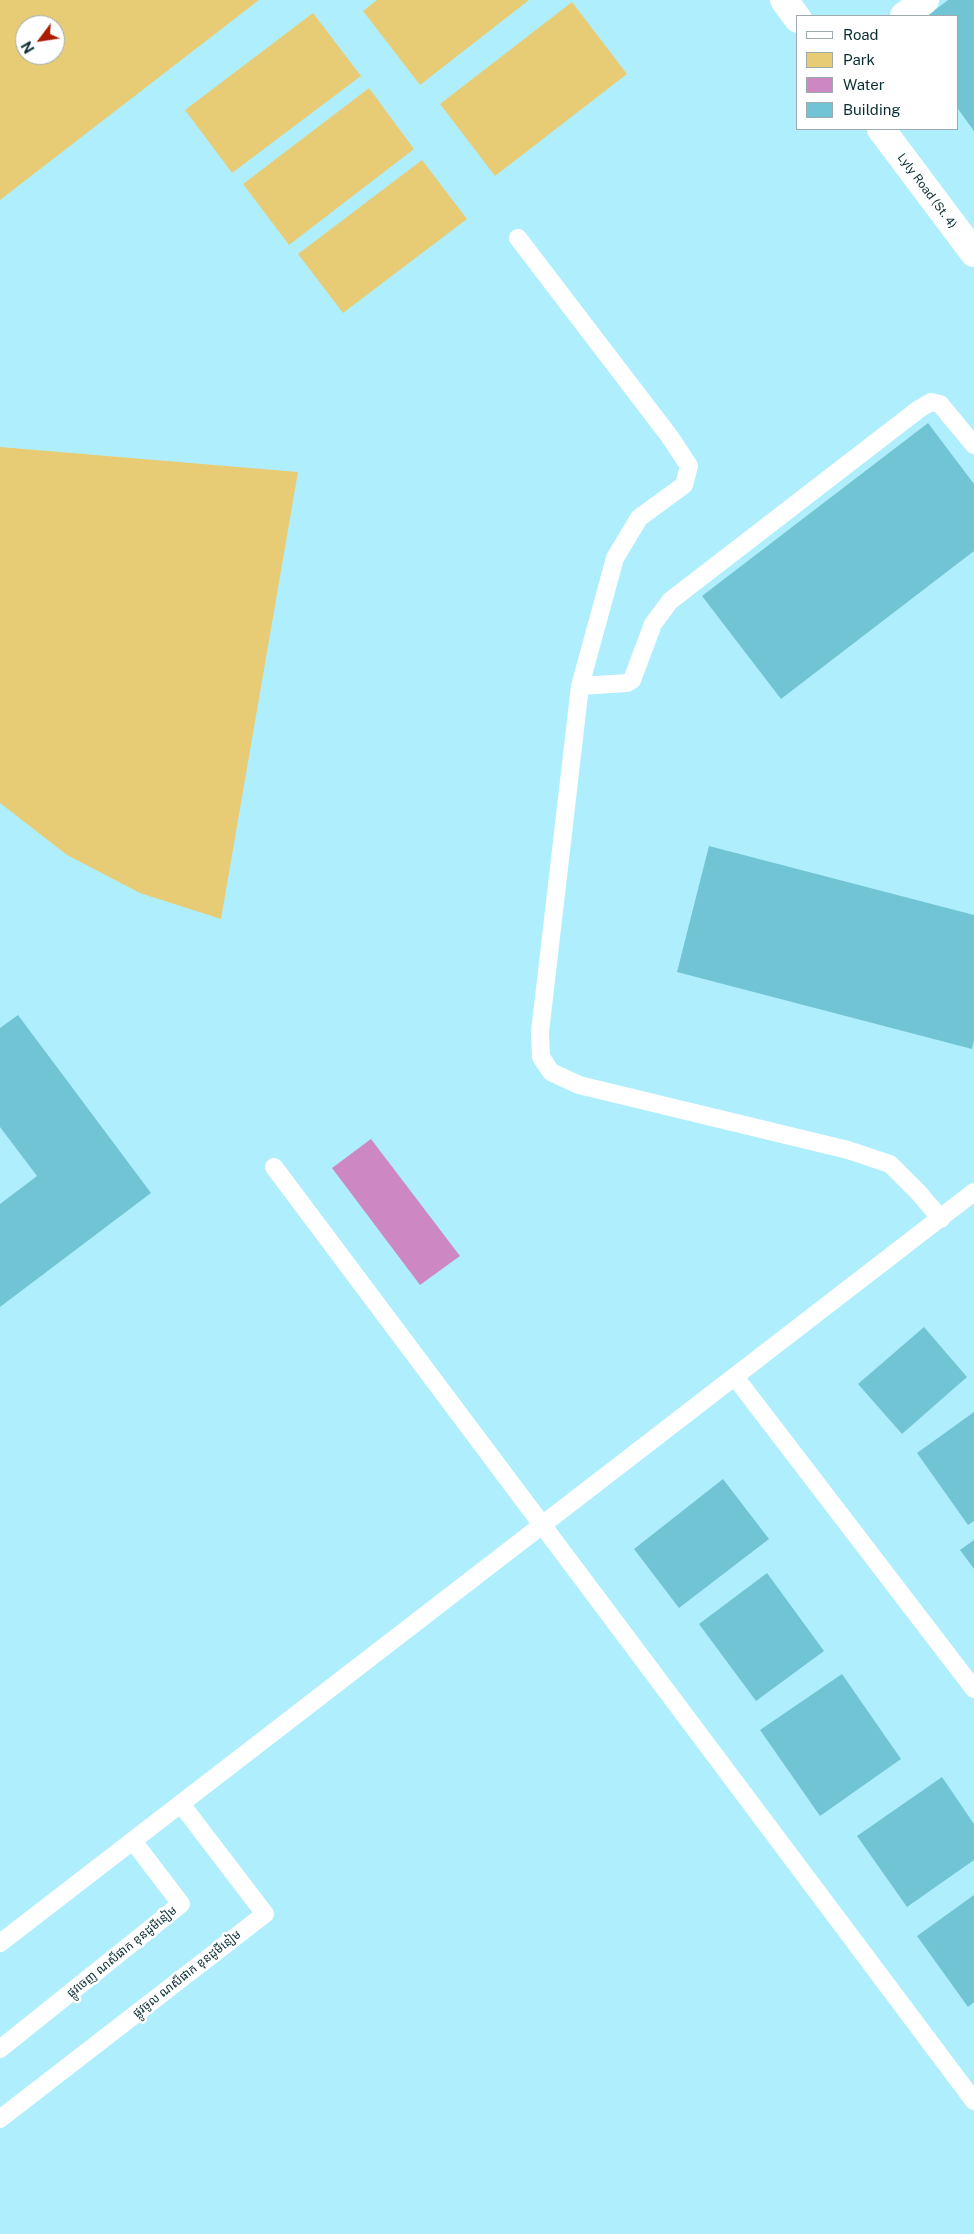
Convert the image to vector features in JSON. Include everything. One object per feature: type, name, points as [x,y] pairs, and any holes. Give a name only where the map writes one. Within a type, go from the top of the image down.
[{"type":"street","points":[[784,0],[796,15]]},
{"type":"street","points":[[905,15],[925,0]]},
{"type":"street","name":"Lyly Road (St. 4)","points":[[881,130],[974,253]]},
{"type":"lane","points":[[518,238],[670,437],[689,466],[684,485],[639,518],[615,558],[580,686],[540,1032],[541,1057],[551,1072],[579,1085],[848,1150],[890,1164],[941,1219]]},
{"type":"lane","points":[[580,686],[627,683],[632,680],[653,624],[670,600],[919,409],[932,402],[940,404],[974,445]]},
{"type":"lane","points":[[274,1167],[974,2101]]},
{"type":"lane","points":[[0,1943],[974,1192]]},
{"type":"lane","points":[[735,1377],[974,1689]]},
{"type":"lane","name":"ផ្លូវចូល ណស៏ផាក ខុនដូមីនៀម","points":[[0,2118],[265,1914],[180,1804]]},
{"type":"lane","name":"ផ្លូវចេញ ណស៏ផាក ខុនដូមីនៀម","points":[[0,2049],[181,1904],[132,1841]]},
{"type":"green space","points":[[0,0],[259,0],[0,200]]},
{"type":"green space","points":[[377,0],[529,0],[420,85],[363,11]]},
{"type":"green space","points":[[572,2],[627,74],[495,176],[440,104]]},
{"type":"green space","points":[[313,13],[361,76],[232,173],[185,110]]},
{"type":"green space","points":[[369,88],[414,149],[289,245],[243,184]]},
{"type":"green space","points":[[422,160],[467,219],[343,313],[298,254]]},
{"type":"green space","points":[[0,447],[298,472],[221,919],[140,893],[67,855],[0,803]]},
{"type":"water","points":[[371,1139],[460,1256],[420,1285],[332,1168]]},
{"type":"building","points":[[948,0],[974,0],[974,131],[959,110],[959,15],[928,15]]},
{"type":"building","points":[[928,423],[974,484],[974,551],[781,699],[702,596]]},
{"type":"building","points":[[709,846],[974,915],[974,1040],[972,1049],[677,972]]},
{"type":"building","points":[[18,1015],[151,1193],[0,1307],[0,1204],[37,1176],[0,1127],[0,1028]]},
{"type":"building","points":[[924,1327],[967,1377],[902,1434],[858,1384]]},
{"type":"building","points":[[974,1412],[974,1521],[968,1525],[917,1453]]},
{"type":"building","points":[[723,1479],[769,1539],[679,1608],[634,1549]]},
{"type":"building","points":[[974,1540],[974,1569],[960,1550]]},
{"type":"building","points":[[767,1573],[824,1651],[756,1701],[699,1624]]},
{"type":"building","points":[[842,1674],[901,1759],[820,1816],[760,1730]]},
{"type":"building","points":[[942,1777],[974,1824],[974,1860],[907,1907],[857,1836]]},
{"type":"building","points":[[974,1895],[974,2002],[968,2007],[917,1936]]}]
